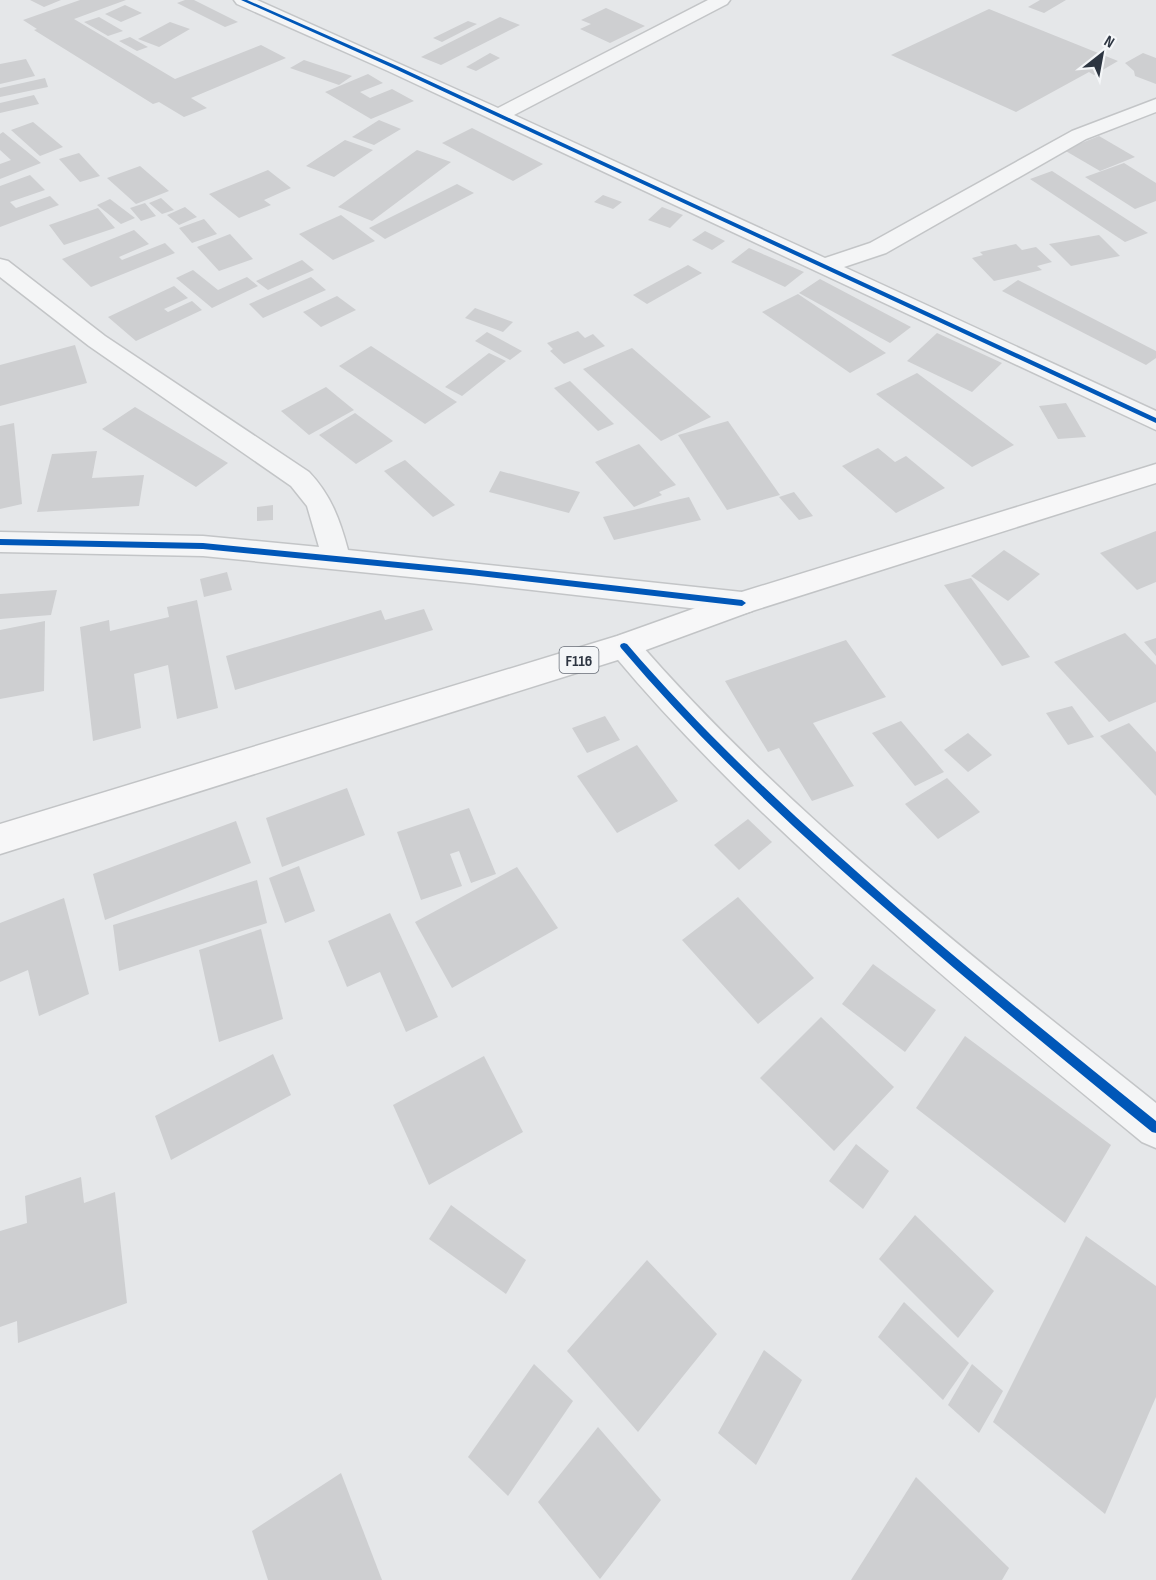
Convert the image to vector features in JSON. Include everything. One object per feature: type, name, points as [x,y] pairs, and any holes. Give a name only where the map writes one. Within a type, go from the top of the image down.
[{"type":"main road","name":"F116","points":[[0,839],[624,646],[742,603],[1156,473]]},
{"type":"street","points":[[243,0],[499,115],[1156,421]]},
{"type":"street","points":[[499,115],[721,0]]},
{"type":"street","points":[[824,266],[878,248],[1079,135],[1156,105]]},
{"type":"street","points":[[0,266],[97,341],[300,479],[314,491],[322,505],[336,559]]},
{"type":"street","points":[[0,542],[203,546],[742,603]]},
{"type":"street","points":[[624,646],[699,732],[782,813],[992,996],[1156,1128]]},
{"type":"building","points":[[30,0],[61,0],[44,7]]},
{"type":"building","points":[[80,0],[126,0],[74,19],[175,79],[261,45],[286,58],[191,98],[207,108],[184,117],[159,102],[153,104],[34,30],[37,29],[23,20]]},
{"type":"building","points":[[194,0],[238,22],[225,27],[177,3]]},
{"type":"building","points":[[1040,0],[1066,0],[1044,13],[1028,7]]},
{"type":"building","points":[[125,5],[142,13],[121,22],[105,14]]},
{"type":"building","points":[[606,8],[645,26],[610,43],[580,29],[591,24],[581,20]]},
{"type":"building","points":[[989,9],[1118,61],[1094,75],[1089,72],[1016,112],[891,55]]},
{"type":"building","points":[[99,17],[123,31],[108,36],[84,22]]},
{"type":"building","points":[[500,17],[520,25],[441,65],[421,57]]},
{"type":"building","points":[[468,21],[477,24],[442,42],[433,38]]},
{"type":"building","points":[[170,22],[190,29],[159,47],[138,39]]},
{"type":"building","points":[[130,37],[148,47],[137,51],[119,41]]},
{"type":"building","points":[[490,53],[500,58],[476,71],[466,67]]},
{"type":"building","points":[[1143,53],[1156,58],[1156,84],[1135,76],[1134,71],[1125,63]]},
{"type":"building","points":[[26,59],[35,76],[0,84],[0,64]]},
{"type":"building","points":[[304,60],[352,76],[339,85],[290,68]]},
{"type":"building","points":[[368,74],[383,83],[360,92],[370,98],[392,89],[414,101],[371,119],[325,92]]},
{"type":"building","points":[[45,78],[48,87],[0,97],[0,88]]},
{"type":"building","points":[[34,95],[39,104],[0,113],[0,103]]},
{"type":"building","points":[[379,120],[401,129],[374,145],[352,137]]},
{"type":"building","points":[[33,122],[63,147],[40,156],[11,130]]},
{"type":"building","points":[[472,128],[543,164],[513,181],[442,143]]},
{"type":"building","points":[[3,132],[41,163],[0,179],[0,164],[11,160],[0,150],[0,134]]},
{"type":"building","points":[[1099,136],[1135,157],[1100,171],[1064,150]]},
{"type":"building","points":[[345,140],[373,150],[334,177],[306,166]]},
{"type":"building","points":[[417,150],[451,162],[372,221],[338,207]]},
{"type":"building","points":[[79,153],[100,176],[80,182],[59,159]]},
{"type":"building","points":[[1124,163],[1156,183],[1156,201],[1135,209],[1085,177]]},
{"type":"building","points":[[140,166],[169,191],[136,204],[107,178]]},
{"type":"building","points":[[268,170],[291,188],[264,200],[271,205],[239,218],[209,194]]},
{"type":"building","points":[[1052,171],[1148,233],[1125,242],[1030,179]]},
{"type":"building","points":[[30,175],[45,190],[10,202],[16,208],[50,196],[59,205],[0,227],[0,186]]},
{"type":"building","points":[[457,184],[474,193],[385,239],[369,228]]},
{"type":"building","points":[[603,195],[622,202],[613,209],[594,202]]},
{"type":"building","points":[[161,198],[174,210],[162,214],[149,203]]},
{"type":"building","points":[[110,199],[135,218],[121,224],[97,205]]},
{"type":"building","points":[[145,203],[156,216],[141,221],[130,208]]},
{"type":"building","points":[[185,207],[197,217],[179,225],[167,215]]},
{"type":"building","points":[[662,207],[683,215],[670,228],[648,220]]},
{"type":"building","points":[[98,208],[115,228],[64,245],[49,225]]},
{"type":"building","points":[[341,215],[375,241],[333,260],[299,234]]},
{"type":"building","points":[[204,219],[217,234],[192,243],[179,228]]},
{"type":"building","points":[[134,230],[149,244],[119,257],[122,260],[165,243],[175,253],[91,287],[62,259]]},
{"type":"building","points":[[705,231],[725,241],[712,250],[692,240]]},
{"type":"building","points":[[230,234],[253,259],[219,271],[197,247]]},
{"type":"building","points":[[1099,235],[1120,256],[1071,266],[1049,244]]},
{"type":"building","points":[[1016,244],[1022,250],[1036,247],[1052,262],[1037,266],[1042,270],[994,281],[972,258],[983,255],[980,252]]},
{"type":"building","points":[[749,248],[804,272],[785,287],[731,262]]},
{"type":"building","points":[[302,260],[314,270],[268,290],[256,281]]},
{"type":"building","points":[[688,265],[702,273],[647,304],[633,295]]},
{"type":"building","points":[[193,270],[218,290],[247,277],[258,286],[212,308],[176,278]]},
{"type":"building","points":[[311,277],[326,290],[263,318],[249,304]]},
{"type":"building","points":[[820,279],[911,327],[890,343],[799,293]]},
{"type":"building","points":[[1018,280],[1156,351],[1156,358],[1146,365],[1002,291]]},
{"type":"building","points":[[174,286],[188,298],[164,309],[168,312],[192,301],[202,310],[136,341],[108,317]]},
{"type":"building","points":[[798,294],[886,353],[850,373],[762,312]]},
{"type":"building","points":[[337,296],[356,310],[321,327],[303,312]]},
{"type":"building","points":[[475,308],[513,322],[503,332],[465,318]]},
{"type":"building","points":[[578,331],[585,338],[593,334],[605,346],[564,364],[550,351],[553,349],[547,343]]},
{"type":"building","points":[[487,332],[522,351],[510,360],[475,341]]},
{"type":"building","points":[[937,333],[1002,363],[972,392],[907,361]]},
{"type":"building","points":[[75,345],[87,383],[0,406],[0,365]]},
{"type":"building","points":[[371,346],[457,402],[425,424],[339,366]]},
{"type":"building","points":[[632,348],[711,417],[661,441],[583,369]]},
{"type":"building","points":[[489,353],[506,361],[462,396],[445,387]]},
{"type":"building","points":[[917,373],[1014,445],[972,467],[876,394]]},
{"type":"building","points":[[570,381],[614,424],[598,431],[554,388]]},
{"type":"building","points":[[326,387],[354,410],[309,435],[281,411]]},
{"type":"building","points":[[1066,403],[1086,437],[1058,439],[1039,406]]},
{"type":"building","points":[[135,407],[228,463],[196,487],[102,429]]},
{"type":"building","points":[[355,413],[393,441],[356,464],[319,435]]},
{"type":"building","points":[[728,421],[780,495],[727,510],[678,435]]},
{"type":"building","points":[[14,423],[22,504],[0,509],[0,426]]},
{"type":"building","points":[[639,444],[676,485],[659,492],[662,495],[634,507],[595,462]]},
{"type":"building","points":[[878,448],[895,462],[906,456],[945,488],[896,513],[842,466]]},
{"type":"building","points":[[97,451],[92,478],[144,475],[139,506],[37,512],[52,454]]},
{"type":"building","points":[[405,460],[455,505],[433,517],[384,471]]},
{"type":"building","points":[[500,471],[580,492],[569,513],[489,492]]},
{"type":"building","points":[[794,492],[813,516],[799,520],[779,497]]},
{"type":"building","points":[[689,497],[701,520],[614,540],[603,517]]},
{"type":"building","points":[[273,505],[273,520],[257,521],[257,507]]},
{"type":"building","points":[[1156,531],[1156,582],[1137,590],[1100,553]]},
{"type":"building","points":[[1004,550],[1040,574],[1008,601],[971,576]]},
{"type":"building","points":[[227,572],[232,590],[204,597],[200,579]]},
{"type":"building","points":[[971,578],[1030,657],[1002,666],[944,585]]},
{"type":"building","points":[[57,590],[51,615],[0,619],[0,594]]},
{"type":"building","points":[[197,600],[218,708],[177,719],[168,665],[134,674],[141,728],[93,741],[80,627],[109,620],[110,631],[169,617],[167,607]]},
{"type":"building","points":[[424,609],[433,630],[235,690],[226,656],[381,610],[385,620]]},
{"type":"building","points":[[45,621],[44,691],[0,699],[0,630]]},
{"type":"building","points":[[1125,633],[1156,665],[1156,702],[1109,722],[1054,662]]},
{"type":"building","points":[[1156,638],[1156,656],[1144,642]]},
{"type":"building","points":[[846,640],[886,697],[813,723],[854,786],[812,801],[779,748],[768,752],[725,681]]},
{"type":"building","points":[[1072,706],[1094,737],[1068,745],[1046,713]]},
{"type":"building","points":[[605,716],[620,740],[587,753],[572,728]]},
{"type":"building","points":[[901,721],[944,772],[915,786],[872,733]]},
{"type":"building","points":[[1129,723],[1156,752],[1156,796],[1100,736]]},
{"type":"building","points":[[968,733],[992,755],[968,772],[944,750]]},
{"type":"building","points":[[637,745],[678,801],[617,833],[577,776]]},
{"type":"building","points":[[947,778],[980,812],[938,839],[905,804]]},
{"type":"building","points":[[347,788],[365,835],[282,867],[266,818]]},
{"type":"building","points":[[469,808],[496,874],[471,883],[459,851],[450,854],[462,886],[421,900],[397,832]]},
{"type":"building","points":[[748,819],[772,842],[739,870],[714,845]]},
{"type":"building","points":[[236,821],[251,863],[105,920],[93,874]]},
{"type":"building","points":[[299,866],[315,911],[285,923],[269,878]]},
{"type":"building","points":[[517,867],[558,928],[452,988],[415,922]]},
{"type":"building","points":[[257,880],[267,923],[119,971],[113,925]]},
{"type":"building","points":[[738,897],[814,978],[758,1024],[682,940]]},
{"type":"building","points":[[64,898],[89,994],[39,1016],[28,970],[0,982],[0,923]]},
{"type":"building","points":[[390,913],[438,1017],[406,1032],[380,972],[347,987],[328,941]]},
{"type":"building","points":[[261,929],[283,1019],[219,1042],[199,950]]},
{"type":"building","points":[[873,964],[936,1010],[905,1052],[842,1004]]},
{"type":"building","points":[[821,1017],[894,1087],[834,1151],[760,1078]]},
{"type":"building","points":[[965,1036],[1111,1145],[1065,1223],[916,1108]]},
{"type":"building","points":[[273,1054],[291,1095],[171,1160],[155,1116]]},
{"type":"building","points":[[484,1056],[523,1132],[429,1185],[393,1105]]},
{"type":"building","points":[[856,1144],[889,1171],[863,1209],[829,1181]]},
{"type":"building","points":[[81,1177],[84,1203],[115,1192],[127,1303],[18,1343],[17,1321],[0,1327],[0,1231],[27,1223],[25,1196]]},
{"type":"building","points":[[451,1205],[526,1260],[506,1294],[429,1239]]},
{"type":"building","points":[[915,1215],[994,1291],[958,1338],[879,1259]]},
{"type":"building","points":[[1086,1236],[1156,1286],[1156,1397],[1105,1514],[993,1422]]},
{"type":"building","points":[[647,1260],[717,1334],[638,1432],[567,1351]]},
{"type":"building","points":[[904,1302],[969,1363],[943,1400],[878,1337]]},
{"type":"building","points":[[764,1350],[802,1380],[756,1465],[718,1433]]},
{"type":"building","points":[[534,1364],[573,1401],[508,1496],[468,1457]]},
{"type":"building","points":[[972,1364],[1003,1391],[979,1433],[948,1405]]},
{"type":"building","points":[[598,1427],[661,1500],[600,1579],[538,1502]]},
{"type":"building","points":[[341,1473],[382,1580],[268,1580],[252,1531]]},
{"type":"building","points":[[916,1477],[1009,1568],[1002,1580],[851,1580]]},
{"type":"cycle path","points":[[243,0],[395,67],[1156,421]]},
{"type":"cycle path","points":[[0,542],[203,546],[470,572],[742,603]]},
{"type":"cycle path","points":[[624,646],[712,744],[807,834],[978,982],[1156,1128]]}]
